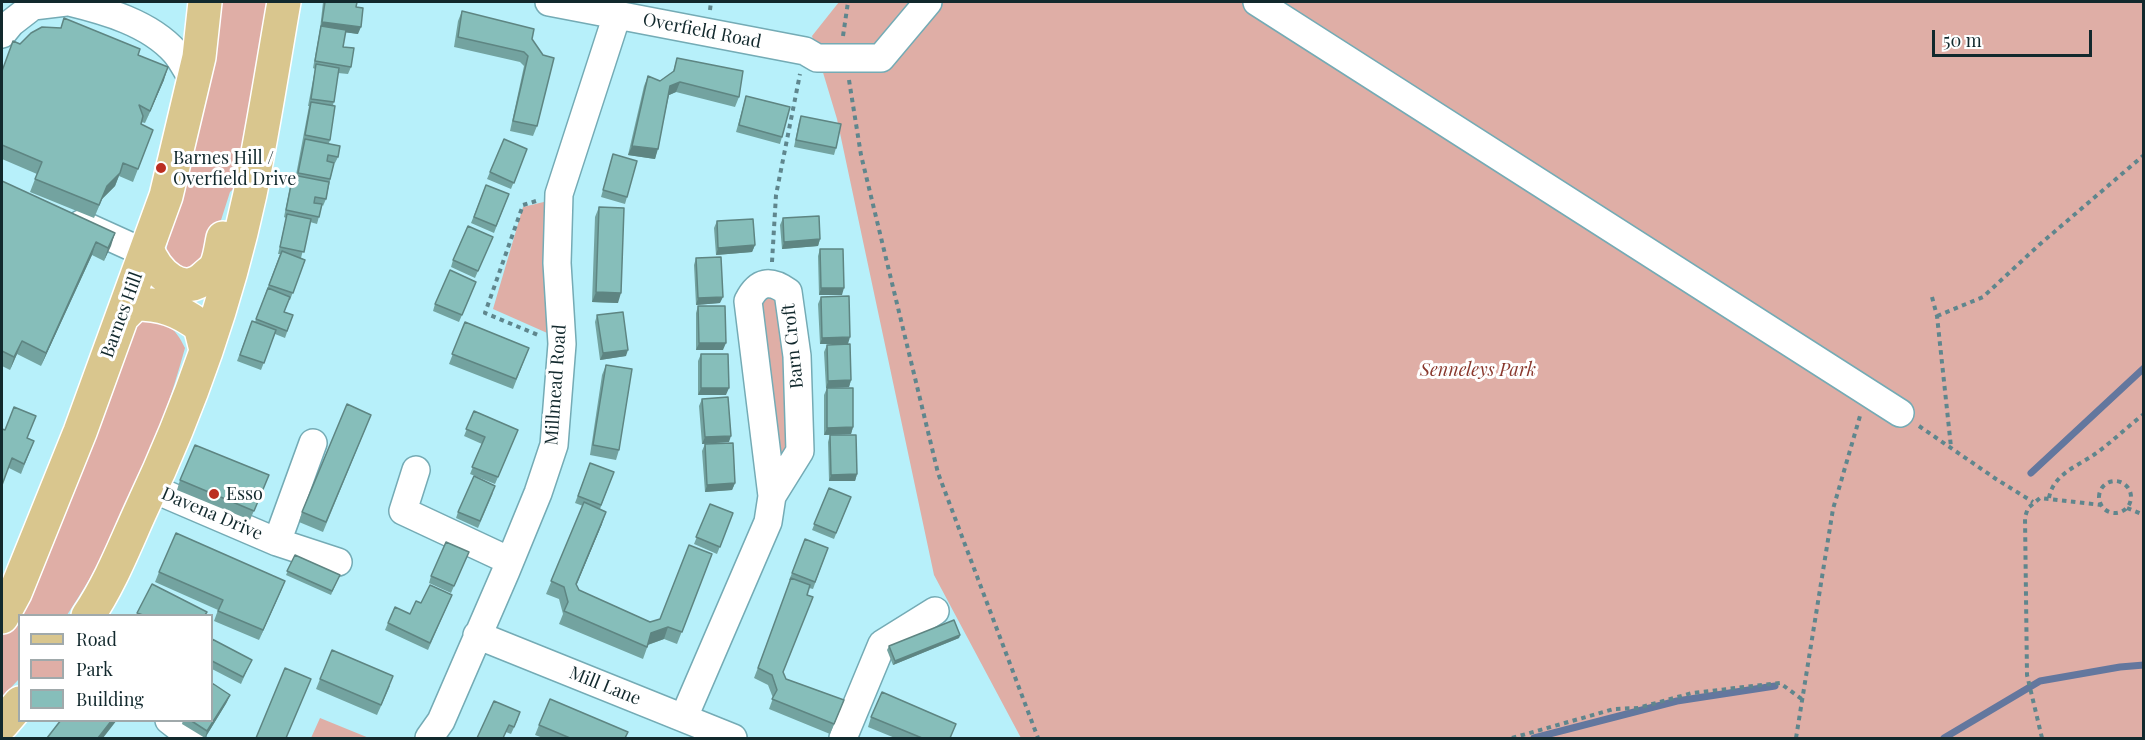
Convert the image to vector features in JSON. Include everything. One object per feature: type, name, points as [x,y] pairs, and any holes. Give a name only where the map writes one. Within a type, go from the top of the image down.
[{"type":"main road","name":"Barnes Hill","points":[[2,618],[15,593],[80,432],[166,196],[199,57],[205,2]]},
{"type":"main road","points":[[89,614],[115,567],[151,488],[206,350],[228,282],[250,194],[284,2]]},
{"type":"main road","points":[[146,251],[167,278],[184,286],[200,283],[216,267],[232,205],[250,194]]},
{"type":"main road","points":[[122,317],[135,304],[156,304],[185,315],[200,326],[206,350]]},
{"type":"main road","points":[[2,724],[18,705]]},
{"type":"street","points":[[2,34],[33,6],[68,2],[111,13],[150,32],[175,52],[193,80]]},
{"type":"street","name":"Overfield Road","points":[[549,2],[811,54],[845,58],[881,57],[928,2]]},
{"type":"street","points":[[1257,2],[1899,413]]},
{"type":"street","name":"Millmead Road","points":[[429,738],[441,721],[510,561],[555,445],[562,345],[557,263],[559,194],[618,15]]},
{"type":"street","points":[[63,216],[146,251]]},
{"type":"street","name":"Barn Croft","points":[[684,717],[768,522],[772,496],[748,300],[755,288],[763,284],[777,284],[788,292],[797,356],[800,451],[772,496]]},
{"type":"street","name":"Davena Drive","points":[[151,488],[277,542],[313,443]]},
{"type":"street","points":[[416,470],[403,512],[510,561]]},
{"type":"street","points":[[277,542],[338,562]]},
{"type":"street","points":[[843,738],[882,644],[935,611]]},
{"type":"street","name":"Mill Lane","points":[[477,635],[732,738]]},
{"type":"street","points":[[172,722],[192,738]]},
{"type":"path","points":[[848,2],[843,38],[861,155],[938,473],[1038,738]]},
{"type":"path","points":[[763,284],[772,264],[776,195],[811,54]]},
{"type":"path","points":[[1937,316],[1983,297],[2039,245],[2144,155]]},
{"type":"path","points":[[559,194],[523,205],[486,313],[562,345]]},
{"type":"path","points":[[1932,297],[1937,316],[1951,447]]},
{"type":"path","points":[[1796,738],[1833,509],[1867,391]]},
{"type":"path","points":[[1899,413],[2033,502]]},
{"type":"path","points":[[2049,498],[2051,488],[2068,470],[2095,454],[2144,414]]},
{"type":"path","points":[[2115,480],[2126,484],[2132,499],[2127,508],[2118,513],[2108,512],[2099,499],[2101,488],[2115,480]]},
{"type":"path","points":[[2042,738],[2027,675],[2025,517],[2033,502],[2040,498],[2101,505]]},
{"type":"path","points":[[2127,508],[2144,515]]},
{"type":"path","points":[[1512,738],[1614,709],[1638,708],[1692,693],[1780,683],[1803,700]]},
{"type":"green space","points":[[219,2],[272,2],[243,180],[230,192],[207,264],[190,273],[165,256]]},
{"type":"green space","name":"Senneleys Park","points":[[839,2],[2143,2],[2143,738],[1021,738],[934,575],[837,119],[812,36]]},
{"type":"green space","points":[[552,200],[554,336],[493,309],[523,207]]},
{"type":"green space","points":[[777,285],[794,448],[773,485],[758,290]]},
{"type":"green space","points":[[143,318],[169,327],[177,334],[185,348],[175,383],[150,452],[121,520],[87,584],[68,614],[18,614],[18,680],[2,697],[2,632],[127,326]]},
{"type":"green space","points":[[320,718],[369,738],[311,738]]},
{"type":"building","points":[[325,2],[357,2],[356,7],[363,8],[361,27],[322,22]]},
{"type":"building","points":[[462,11],[534,29],[532,39],[543,55],[554,58],[537,126],[513,121],[528,56],[524,52],[458,37]]},
{"type":"building","points":[[64,18],[140,49],[138,55],[168,67],[150,111],[139,105],[143,116],[141,124],[153,130],[138,169],[123,163],[120,173],[107,186],[99,205],[35,179],[42,162],[2,145],[2,71],[13,41],[20,44],[31,33],[42,27],[61,28]]},
{"type":"building","points":[[321,26],[346,30],[343,47],[354,48],[351,67],[315,61]]},
{"type":"building","points":[[677,58],[743,71],[739,97],[680,82],[670,86],[658,149],[632,146],[648,76],[660,81],[674,71]]},
{"type":"building","points":[[316,64],[339,68],[334,102],[311,99]]},
{"type":"building","points":[[746,96],[790,107],[782,137],[739,125]]},
{"type":"building","points":[[311,102],[335,106],[330,140],[305,135]]},
{"type":"building","points":[[801,116],[841,124],[836,148],[796,140]]},
{"type":"building","points":[[305,139],[340,146],[338,157],[328,155],[327,161],[334,163],[330,179],[298,173]]},
{"type":"building","points":[[504,139],[527,149],[514,183],[490,172]]},
{"type":"building","points":[[613,154],[637,161],[627,197],[603,190]]},
{"type":"building","points":[[293,175],[329,182],[326,199],[315,197],[314,203],[322,204],[319,217],[286,210]]},
{"type":"building","points":[[2,181],[115,233],[108,248],[96,242],[46,353],[22,341],[14,357],[2,351]]},
{"type":"building","points":[[486,185],[509,194],[496,226],[474,217]]},
{"type":"building","points":[[599,207],[624,208],[621,293],[596,292]]},
{"type":"building","points":[[287,214],[311,219],[304,252],[280,247]]},
{"type":"building","points":[[819,216],[820,239],[784,242],[783,218]]},
{"type":"building","points":[[753,219],[755,245],[718,248],[717,221]]},
{"type":"building","points":[[468,226],[493,237],[478,271],[453,260]]},
{"type":"building","points":[[820,249],[843,249],[844,288],[821,288]]},
{"type":"building","points":[[282,251],[305,260],[293,293],[269,285]]},
{"type":"building","points":[[721,257],[723,297],[698,298],[696,258]]},
{"type":"building","points":[[450,270],[476,282],[462,315],[435,304]]},
{"type":"building","points":[[268,288],[290,297],[284,312],[293,315],[287,331],[256,319]]},
{"type":"building","points":[[849,296],[850,337],[822,338],[821,297]]},
{"type":"building","points":[[698,306],[725,306],[726,343],[699,343]]},
{"type":"building","points":[[623,312],[628,350],[603,353],[597,315]]},
{"type":"building","points":[[252,321],[276,330],[264,363],[240,355]]},
{"type":"building","points":[[465,322],[529,348],[516,379],[452,354]]},
{"type":"building","points":[[850,344],[851,380],[828,381],[827,345]]},
{"type":"building","points":[[701,354],[728,354],[729,388],[701,388]]},
{"type":"building","points":[[606,365],[632,369],[619,450],[593,445]]},
{"type":"building","points":[[827,388],[853,388],[853,427],[827,428]]},
{"type":"building","points":[[728,397],[731,436],[705,437],[702,399]]},
{"type":"building","points":[[347,404],[371,415],[326,522],[302,512]]},
{"type":"building","points":[[14,407],[36,416],[27,438],[34,441],[24,464],[12,458],[2,485],[2,429],[5,430]]},
{"type":"building","points":[[474,411],[518,430],[498,477],[472,467],[485,437],[466,429]]},
{"type":"building","points":[[830,435],[856,435],[857,474],[831,475]]},
{"type":"building","points":[[733,443],[735,483],[707,485],[705,444]]},
{"type":"building","points":[[195,445],[269,475],[254,511],[180,480]]},
{"type":"building","points":[[590,463],[614,472],[601,505],[578,496]]},
{"type":"building","points":[[474,476],[495,486],[480,521],[458,512]]},
{"type":"building","points":[[829,488],[851,497],[836,533],[814,524]]},
{"type":"building","points":[[584,502],[606,512],[576,584],[579,590],[650,622],[660,619],[689,545],[712,554],[682,632],[668,627],[651,633],[647,647],[564,611],[568,602],[564,587],[551,581]]},
{"type":"building","points":[[710,504],[733,513],[720,547],[696,537]]},
{"type":"building","points":[[176,533],[285,581],[263,630],[218,611],[223,600],[159,572]]},
{"type":"building","points":[[805,539],[828,548],[815,582],[792,573]]},
{"type":"building","points":[[446,542],[469,552],[454,586],[431,576]]},
{"type":"building","points":[[295,555],[340,575],[332,591],[287,571]]},
{"type":"building","points":[[791,578],[810,585],[807,595],[813,597],[783,672],[786,679],[844,700],[834,724],[772,699],[777,690],[772,675],[758,668]]},
{"type":"building","points":[[152,584],[207,612],[206,614],[137,613]]},
{"type":"building","points":[[430,585],[452,595],[430,643],[388,623],[395,607],[410,614],[416,601],[421,603]]},
{"type":"building","points":[[954,620],[960,635],[895,661],[889,646]]},
{"type":"building","points":[[213,640],[252,660],[243,677],[213,662]]},
{"type":"building","points":[[332,650],[393,676],[381,705],[320,679]]},
{"type":"building","points":[[285,668],[311,679],[286,738],[256,738]]},
{"type":"building","points":[[213,684],[230,695],[213,722]]},
{"type":"building","points":[[882,692],[956,724],[950,738],[922,738],[871,717]]},
{"type":"building","points":[[550,699],[628,732],[625,738],[570,738],[539,725]]},
{"type":"building","points":[[494,701],[520,712],[514,727],[509,725],[503,738],[477,738]]},
{"type":"building","points":[[59,722],[110,722],[98,738],[47,738]]},
{"type":"building","points":[[193,722],[213,722],[207,731]]},
{"type":"waterway","points":[[2031,473],[2144,368]]},
{"type":"waterway","points":[[1944,738],[2040,681],[2144,665]]},
{"type":"waterway","points":[[1534,738],[1677,701],[1775,686]]},
{"type":"place","name":"Barnes Hill / Overfield Drive","points":[[161,168]]},
{"type":"place","name":"Esso","points":[[214,494]]}]
